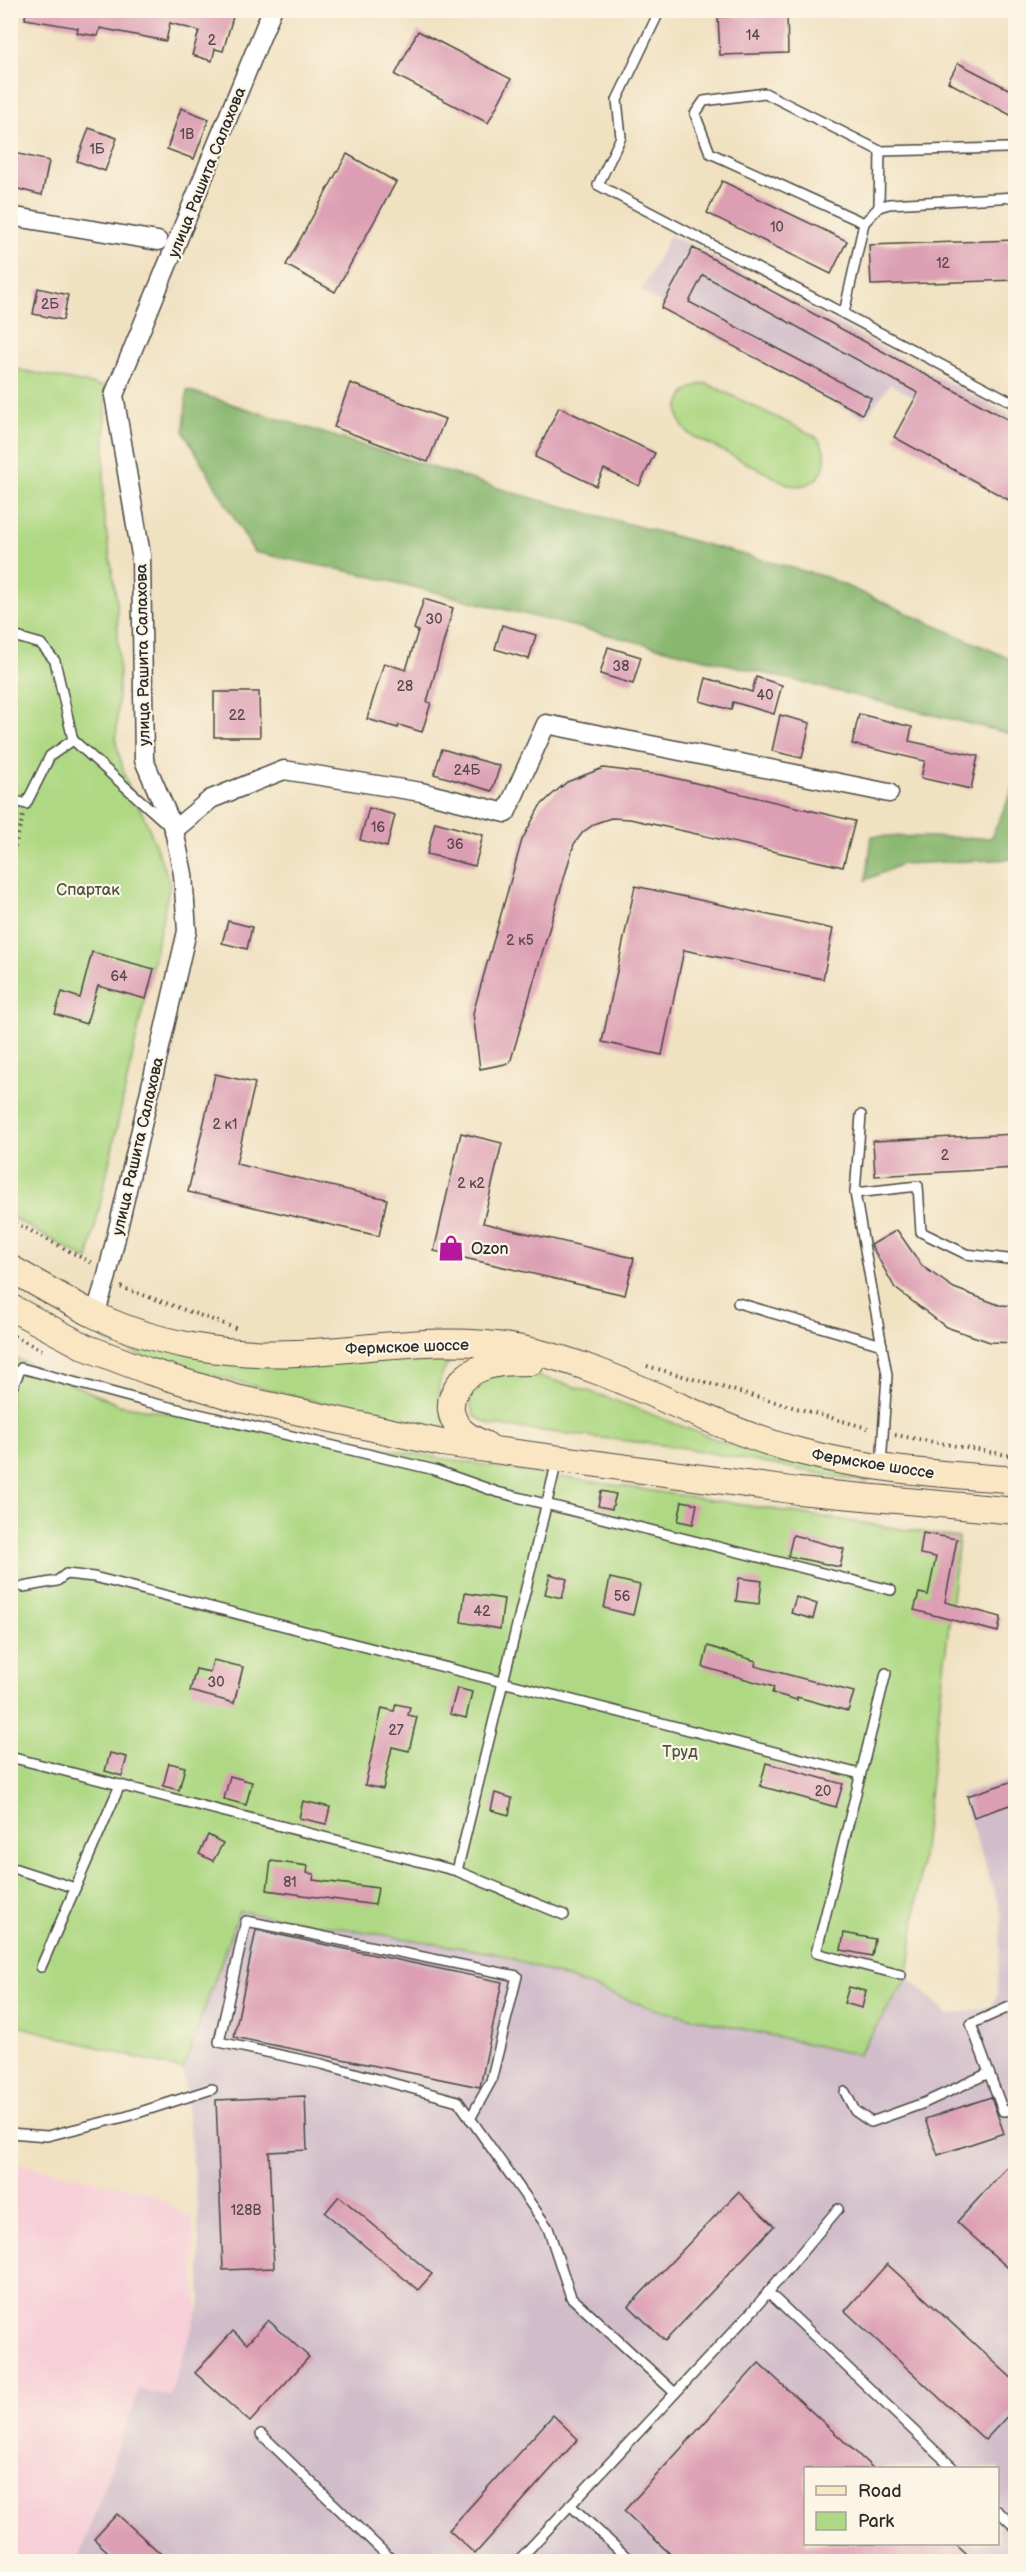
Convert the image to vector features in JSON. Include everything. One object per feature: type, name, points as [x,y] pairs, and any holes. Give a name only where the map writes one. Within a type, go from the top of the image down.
[{"type":"main road","name":"Фермское шоссе","points":[[10,1268],[95,1315],[181,1344],[219,1350],[299,1353],[423,1342],[481,1343],[522,1349],[567,1360],[741,1431],[802,1452],[881,1466],[1016,1480]]},
{"type":"main road","name":"Фермское шоссе","points":[[10,1307],[86,1347],[148,1371],[236,1398],[442,1443],[798,1491],[1016,1511]]},
{"type":"main road","points":[[86,1347],[95,1315]]},
{"type":"main road","points":[[498,1451],[471,1438],[459,1429],[452,1416],[451,1402],[455,1388],[466,1377],[483,1367],[502,1363],[567,1360]]},
{"type":"street","name":"улица Рашита Салахова","points":[[95,1315],[107,1276],[187,931],[183,874],[174,830],[144,760],[141,555],[114,395],[272,10]]},
{"type":"street","points":[[10,216],[158,241]]},
{"type":"street","points":[[174,830],[212,799],[284,770],[421,792],[506,813],[546,724],[889,793]]},
{"type":"lane","points":[[660,10],[617,100],[621,137],[598,185],[1014,401]]},
{"type":"lane","points":[[864,223],[710,153],[695,114],[704,102],[765,93],[880,151],[1007,148]]},
{"type":"lane","points":[[879,207],[880,151]]},
{"type":"lane","points":[[844,313],[864,223],[879,207],[889,204],[1016,197]]},
{"type":"lane","points":[[10,635],[41,644],[55,661],[73,740],[174,830]]},
{"type":"lane","points":[[10,800],[26,804],[50,756],[73,740]]},
{"type":"lane","points":[[861,1115],[855,1193],[887,1376],[881,1466]]},
{"type":"lane","points":[[855,1193],[918,1186],[921,1232],[966,1254],[1016,1260]]},
{"type":"lane","points":[[738,1303],[882,1345]]},
{"type":"lane","points":[[10,1392],[21,1368],[159,1404],[435,1470],[497,1492],[891,1590]]},
{"type":"lane","points":[[457,1871],[558,1459]]},
{"type":"lane","points":[[23,1587],[57,1581],[66,1574],[94,1577],[860,1773]]},
{"type":"lane","points":[[886,1673],[816,1953],[901,1976]]},
{"type":"lane","points":[[10,1757],[457,1871],[564,1916]]},
{"type":"lane","points":[[41,1967],[120,1785]]},
{"type":"lane","points":[[10,1867],[75,1888]]},
{"type":"lane","points":[[470,2119],[491,2080],[517,1976],[246,1920],[219,2042],[322,2064],[458,2101],[470,2119],[548,2228],[571,2297],[675,2393]]},
{"type":"lane","points":[[1016,2004],[971,2024],[1003,2111],[1016,2110]]},
{"type":"lane","points":[[845,2092],[855,2111],[871,2122],[924,2103],[989,2073]]},
{"type":"lane","points":[[10,2133],[47,2136],[128,2116],[212,2089]]},
{"type":"lane","points":[[517,2562],[768,2292],[838,2209]]},
{"type":"lane","points":[[768,2292],[951,2467]]},
{"type":"lane","points":[[261,2434],[394,2562]]},
{"type":"lane","points":[[570,2505],[632,2562]]},
{"type":"lane","points":[[999,2512],[1016,2528]]},
{"type":"path","points":[[10,864],[26,804]]},
{"type":"shaded area","points":[[670,235],[1015,418],[1015,451],[890,384],[864,419],[641,292]]},
{"type":"shaded area","points":[[1015,1778],[1015,2561],[77,2562],[139,2389],[169,2396],[201,2302],[198,2213],[183,2070],[239,1911],[499,1954],[654,2009],[857,2055],[908,1977],[949,2015],[992,2006],[997,1995],[1002,1915],[961,1794]]},
{"type":"shaded area","points":[[11,2163],[147,2192],[193,2219],[198,2332],[169,2396],[139,2390],[77,2561],[11,2562]]},
{"type":"green space","name":"Спартак","points":[[10,368],[106,387],[103,509],[117,603],[119,675],[116,743],[126,781],[146,821],[170,883],[88,1260],[11,1217]]},
{"type":"green space","points":[[708,384],[815,436],[822,444],[825,453],[825,462],[817,478],[810,483],[790,485],[689,434],[679,418],[680,402],[690,389]]},
{"type":"green space","points":[[187,390],[514,493],[826,577],[1015,661],[1015,735],[357,573],[254,552],[184,432]]},
{"type":"green space","points":[[1015,785],[1015,859],[902,864],[866,880],[872,836],[991,838]]},
{"type":"green space","points":[[107,1332],[381,1358],[458,1353],[444,1371],[439,1390],[441,1411],[450,1431],[350,1410],[151,1360],[109,1342],[105,1338]]},
{"type":"green space","name":"Труд","points":[[10,1356],[119,1405],[545,1475],[552,1484],[562,1477],[959,1538],[908,1977],[858,2055],[654,2009],[499,1954],[239,1911],[183,2070],[11,2024]]},
{"type":"green space","points":[[506,1370],[566,1384],[748,1450],[845,1470],[870,1480],[865,1482],[679,1447],[491,1425],[474,1416],[468,1395],[474,1381]]},
{"type":"building","points":[[26,10],[235,10],[223,51],[215,49],[212,61],[192,55],[199,31],[170,23],[166,41],[100,28],[98,36],[77,33],[78,28],[25,19]]},
{"type":"building","points":[[787,14],[788,53],[720,55],[718,17]]},
{"type":"building","points":[[418,31],[511,79],[488,123],[395,75]]},
{"type":"building","points":[[958,63],[1016,93],[1016,118],[948,82]]},
{"type":"building","points":[[181,108],[209,119],[194,159],[167,149]]},
{"type":"building","points":[[89,128],[117,138],[105,171],[77,161]]},
{"type":"building","points":[[10,152],[49,161],[42,195],[10,187]]},
{"type":"building","points":[[347,154],[396,182],[335,292],[286,265]]},
{"type":"building","points":[[722,181],[847,241],[831,274],[707,213]]},
{"type":"building","points":[[1016,240],[1016,280],[871,285],[869,245]]},
{"type":"building","points":[[693,248],[1016,424],[1016,504],[894,437],[918,393],[703,275],[689,302],[871,398],[862,414],[661,308]]},
{"type":"building","points":[[38,288],[68,295],[63,320],[33,314]]},
{"type":"building","points":[[350,383],[445,419],[428,462],[334,427]]},
{"type":"building","points":[[559,407],[655,453],[639,486],[604,469],[596,486],[535,457]]},
{"type":"building","points":[[424,599],[453,608],[427,702],[431,703],[422,732],[367,719],[384,663],[406,670],[418,631],[414,629]]},
{"type":"building","points":[[502,625],[536,635],[529,659],[495,649]]},
{"type":"building","points":[[608,647],[641,657],[633,684],[600,674]]},
{"type":"building","points":[[756,677],[782,685],[774,714],[733,702],[731,710],[700,701],[706,678],[752,692]]},
{"type":"building","points":[[214,692],[259,692],[260,737],[214,737]]},
{"type":"building","points":[[859,714],[912,727],[909,741],[978,756],[971,789],[921,778],[925,761],[852,744]]},
{"type":"building","points":[[780,715],[810,723],[802,758],[772,751]]},
{"type":"building","points":[[442,749],[500,766],[492,791],[434,774]]},
{"type":"building","points":[[603,768],[662,775],[855,821],[843,867],[630,819],[611,818],[596,823],[583,832],[574,844],[510,1063],[480,1069],[473,1013],[522,840],[540,806],[554,793],[567,782]]},
{"type":"building","points":[[369,808],[395,815],[387,847],[360,840]]},
{"type":"building","points":[[435,822],[483,835],[475,866],[427,854]]},
{"type":"building","points":[[635,886],[833,929],[823,979],[684,950],[662,1055],[602,1042]]},
{"type":"building","points":[[228,921],[252,927],[247,949],[222,943]]},
{"type":"building","points":[[92,952],[154,969],[146,999],[98,986],[86,1024],[55,1014],[62,992],[80,998]]},
{"type":"building","points":[[215,1074],[255,1083],[236,1164],[387,1199],[379,1236],[188,1192]]},
{"type":"building","points":[[461,1133],[502,1143],[483,1223],[634,1258],[625,1295],[434,1251]]},
{"type":"building","points":[[1016,1134],[1016,1168],[875,1176],[873,1141]]},
{"type":"building","points":[[897,1230],[922,1266],[954,1288],[999,1305],[1016,1306],[1016,1343],[990,1342],[946,1327],[895,1288],[871,1245]]},
{"type":"building","points":[[601,1491],[616,1494],[612,1509],[598,1506]]},
{"type":"building","points":[[682,1501],[697,1504],[693,1524],[678,1521]]},
{"type":"building","points":[[923,1533],[957,1539],[945,1602],[1001,1617],[998,1632],[914,1610],[919,1593],[928,1595],[936,1557],[920,1554]]},
{"type":"building","points":[[793,1535],[844,1549],[840,1567],[788,1556]]},
{"type":"building","points":[[550,1574],[567,1579],[562,1598],[545,1594]]},
{"type":"building","points":[[610,1578],[640,1585],[633,1615],[604,1608]]},
{"type":"building","points":[[739,1578],[762,1581],[759,1604],[736,1601]]},
{"type":"building","points":[[465,1593],[504,1599],[500,1629],[461,1622]]},
{"type":"building","points":[[796,1597],[817,1604],[813,1619],[791,1613]]},
{"type":"building","points":[[708,1646],[756,1661],[755,1666],[854,1692],[848,1711],[797,1697],[797,1700],[772,1693],[774,1687],[703,1667]]},
{"type":"building","points":[[213,1660],[243,1667],[234,1703],[190,1691],[196,1669],[210,1672]]},
{"type":"building","points":[[457,1688],[472,1692],[466,1718],[450,1714]]},
{"type":"building","points":[[396,1704],[410,1707],[408,1715],[417,1717],[409,1751],[392,1747],[383,1789],[365,1785],[382,1708],[394,1711]]},
{"type":"building","points":[[110,1753],[127,1757],[122,1776],[105,1771]]},
{"type":"building","points":[[169,1763],[185,1767],[179,1790],[163,1786]]},
{"type":"building","points":[[766,1763],[843,1784],[836,1807],[760,1786]]},
{"type":"building","points":[[230,1776],[252,1782],[246,1805],[224,1799]]},
{"type":"building","points":[[1016,1780],[1016,1803],[974,1817],[967,1796]]},
{"type":"building","points":[[495,1793],[512,1798],[509,1815],[491,1810]]},
{"type":"building","points":[[303,1801],[330,1807],[326,1824],[299,1818]]},
{"type":"building","points":[[208,1835],[223,1843],[213,1861],[199,1854]]},
{"type":"building","points":[[271,1861],[308,1866],[307,1873],[314,1874],[313,1880],[378,1888],[375,1905],[267,1890]]},
{"type":"building","points":[[256,1930],[502,1982],[480,2087],[234,2037]]},
{"type":"building","points":[[844,1933],[875,1939],[872,1956],[841,1950]]},
{"type":"building","points":[[849,1987],[866,1991],[862,2008],[844,2003]]},
{"type":"building","points":[[305,2096],[307,2150],[269,2152],[274,2268],[223,2270],[216,2100]]},
{"type":"building","points":[[991,2097],[1004,2133],[938,2155],[925,2119]]},
{"type":"building","points":[[1007,2167],[1016,2175],[1016,2275],[957,2222]]},
{"type":"building","points":[[738,2192],[774,2226],[665,2341],[629,2306]]},
{"type":"building","points":[[339,2196],[432,2274],[418,2290],[325,2213]]},
{"type":"building","points":[[887,2264],[1016,2382],[1016,2407],[985,2440],[845,2311]]},
{"type":"building","points":[[268,2320],[309,2357],[250,2422],[195,2373],[233,2331],[247,2344]]},
{"type":"building","points":[[759,2363],[872,2467],[804,2467],[804,2545],[956,2545],[975,2562],[679,2562],[624,2511]]},
{"type":"building","points":[[553,2415],[578,2439],[475,2554],[449,2530]]},
{"type":"building","points":[[117,2514],[170,2562],[119,2562],[94,2539]]},
{"type":"place","name":"Ozon","points":[[451,1248]]}]
